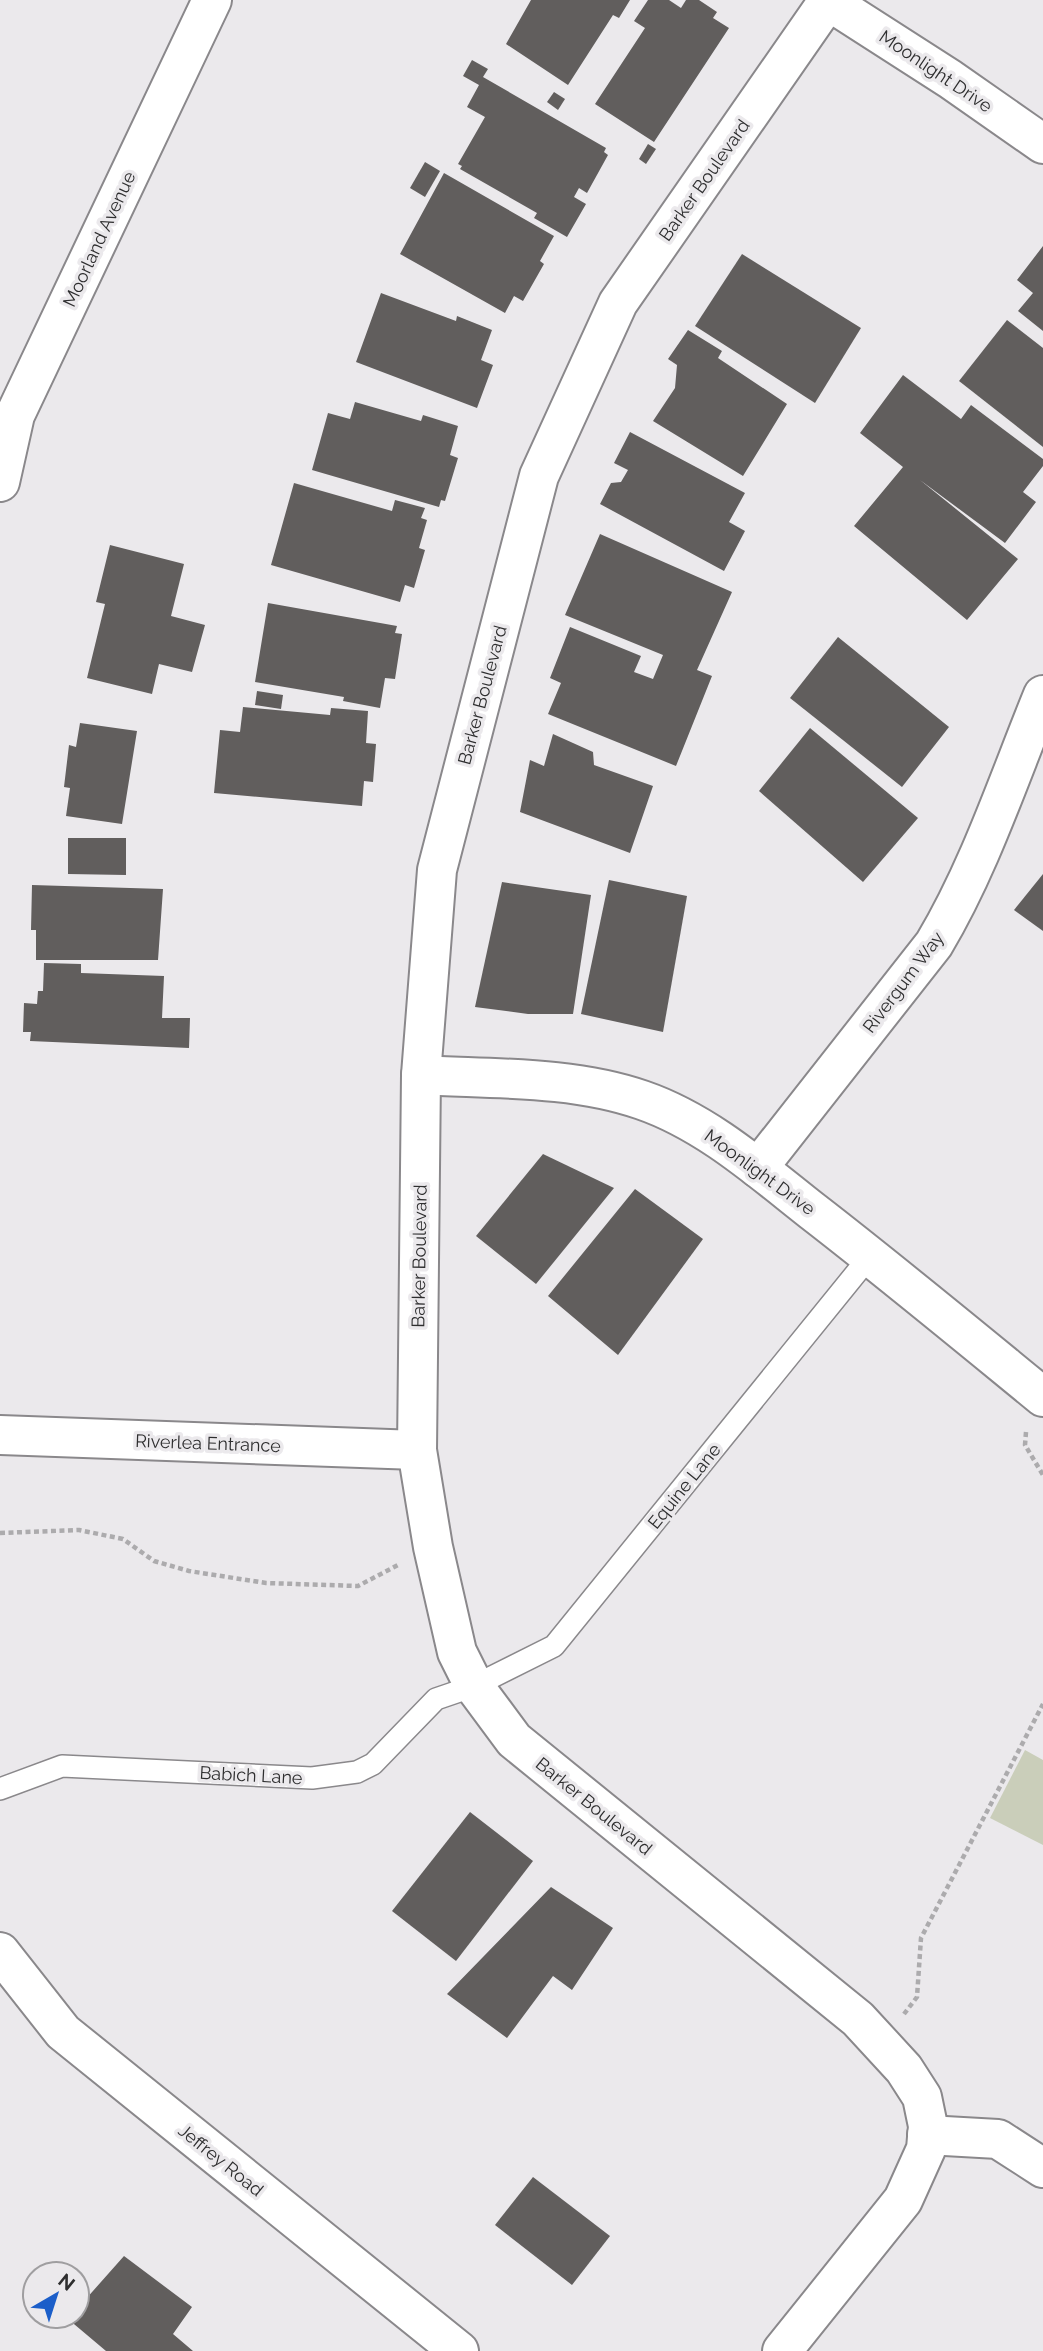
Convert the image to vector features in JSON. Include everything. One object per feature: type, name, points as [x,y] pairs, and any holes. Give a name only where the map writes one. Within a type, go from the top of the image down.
[{"type":"street","name":"Moorland Avenue","points":[[0,482],[15,415],[212,0]]},
{"type":"street","name":"Moonlight Drive","points":[[828,0],[1043,144]]},
{"type":"street","name":"Barker Boulevard","points":[[782,2351],[903,2200],[919,2170],[927,2134],[922,2097],[883,2042],[848,2010],[535,1758],[499,1722],[474,1686],[453,1640],[433,1547],[417,1450],[421,1075],[437,870],[539,476],[618,303],[828,0]]},
{"type":"street","name":"Rivergum Way","points":[[758,1168],[922,962],[945,926],[979,853],[1043,695]]},
{"type":"street","name":"Moonlight Drive","points":[[421,1075],[528,1080],[608,1091],[640,1099],[709,1132],[870,1256],[1034,1414]]},
{"type":"street","name":"Riverlea Entrance","points":[[0,1435],[417,1450]]},
{"type":"street","name":"Jeffrey Road","points":[[0,1952],[63,2032],[459,2351]]},
{"type":"street","points":[[927,2134],[998,2138],[1042,2164]]},
{"type":"lane","name":"Equine Lane","points":[[474,1686],[554,1646],[870,1256]]},
{"type":"lane","name":"Babich Lane","points":[[0,1788],[62,1766],[312,1777],[350,1773],[373,1764],[436,1699],[474,1686]]},
{"type":"path","points":[[1034,1414],[1025,1446],[1043,1475]]},
{"type":"path","points":[[0,1533],[79,1530],[123,1539],[155,1561],[189,1571],[266,1583],[358,1586],[433,1547]]},
{"type":"path","points":[[883,2042],[917,1997],[921,1938],[1043,1704]]},
{"type":"green space","points":[[1025,1750],[1043,1760],[1043,1845],[990,1818]]},
{"type":"building","points":[[531,0],[630,0],[619,18],[613,15],[568,85],[506,44]]},
{"type":"building","points":[[648,0],[669,0],[681,8],[686,0],[699,0],[717,12],[713,18],[729,28],[654,142],[595,104],[645,28],[634,21]]},
{"type":"building","points":[[472,60],[488,69],[483,77],[606,148],[604,152],[608,155],[587,193],[579,188],[574,197],[586,204],[567,237],[534,218],[537,213],[460,169],[462,166],[458,164],[485,117],[467,107],[479,85],[463,76]]},
{"type":"building","points":[[554,92],[565,99],[558,110],[547,102]]},
{"type":"building","points":[[648,144],[656,149],[646,164],[639,159]]},
{"type":"building","points":[[425,162],[440,171],[425,197],[410,188]]},
{"type":"building","points":[[444,173],[554,236],[540,261],[544,264],[523,301],[514,296],[505,313],[400,254]]},
{"type":"building","points":[[1043,246],[1043,331],[1018,311],[1033,293],[1017,280]]},
{"type":"building","points":[[742,254],[861,328],[815,403],[695,326]]},
{"type":"building","points":[[381,293],[456,321],[457,316],[492,330],[481,360],[493,365],[477,408],[356,362]]},
{"type":"building","points":[[1007,320],[1043,348],[1043,447],[959,381]]},
{"type":"building","points":[[688,330],[722,351],[718,358],[787,404],[743,476],[653,421],[675,388],[677,365],[668,359]]},
{"type":"building","points":[[903,375],[961,419],[971,405],[1043,459],[1043,466],[1023,492],[1036,502],[1005,543],[920,480],[1018,559],[967,620],[854,526],[903,467],[860,433]]},
{"type":"building","points":[[355,402],[421,421],[423,415],[458,426],[450,455],[458,458],[445,501],[441,500],[439,507],[312,470],[328,413],[350,419]]},
{"type":"building","points":[[630,432],[745,493],[729,522],[745,531],[724,571],[600,504],[611,483],[621,482],[628,470],[614,463]]},
{"type":"building","points":[[294,483],[392,511],[395,500],[425,508],[421,518],[427,520],[419,548],[425,550],[414,588],[405,585],[400,602],[271,565]]},
{"type":"building","points":[[600,534],[732,592],[697,670],[712,676],[676,766],[548,714],[561,683],[550,678],[570,627],[641,656],[634,672],[653,679],[663,655],[565,615]]},
{"type":"building","points":[[110,545],[184,564],[171,616],[205,625],[192,672],[159,664],[152,694],[87,678],[105,604],[96,602]]},
{"type":"building","points":[[268,603],[397,626],[395,633],[402,634],[395,679],[385,678],[380,708],[343,701],[344,697],[255,682]]},
{"type":"building","points":[[838,637],[949,727],[902,787],[790,698]]},
{"type":"building","points":[[257,691],[283,695],[281,709],[255,705]]},
{"type":"building","points":[[243,707],[330,715],[331,708],[368,711],[366,743],[376,744],[373,782],[364,781],[362,806],[214,793],[220,730],[240,732]]},
{"type":"building","points":[[80,723],[137,731],[122,824],[66,816],[70,788],[64,787],[69,745],[76,747]]},
{"type":"building","points":[[810,728],[918,818],[863,882],[759,791]]},
{"type":"building","points":[[553,734],[593,752],[594,765],[653,786],[630,853],[520,812],[530,760],[544,766]]},
{"type":"building","points":[[68,838],[126,838],[126,875],[68,874]]},
{"type":"building","points":[[1043,874],[1043,931],[1014,910]]},
{"type":"building","points":[[609,880],[687,896],[663,1032],[581,1014]]},
{"type":"building","points":[[502,882],[591,895],[573,1014],[528,1014],[475,1007]]},
{"type":"building","points":[[32,885],[163,889],[158,960],[36,960],[36,930],[31,930]]},
{"type":"building","points":[[44,963],[81,964],[81,973],[164,976],[162,1018],[190,1018],[189,1048],[30,1041],[31,1032],[23,1032],[24,1003],[37,1004],[38,991],[43,991]]},
{"type":"building","points":[[543,1154],[614,1188],[536,1284],[476,1236]]},
{"type":"building","points":[[635,1189],[703,1239],[618,1355],[548,1296]]},
{"type":"building","points":[[470,1812],[533,1861],[456,1961],[392,1911]]},
{"type":"building","points":[[551,1887],[613,1928],[572,1990],[553,1976],[507,2038],[447,1994]]},
{"type":"building","points":[[533,2177],[610,2236],[572,2285],[495,2225]]},
{"type":"building","points":[[124,2256],[192,2307],[173,2334],[193,2351],[106,2351],[81,2330],[91,2330],[91,2293]]}]
